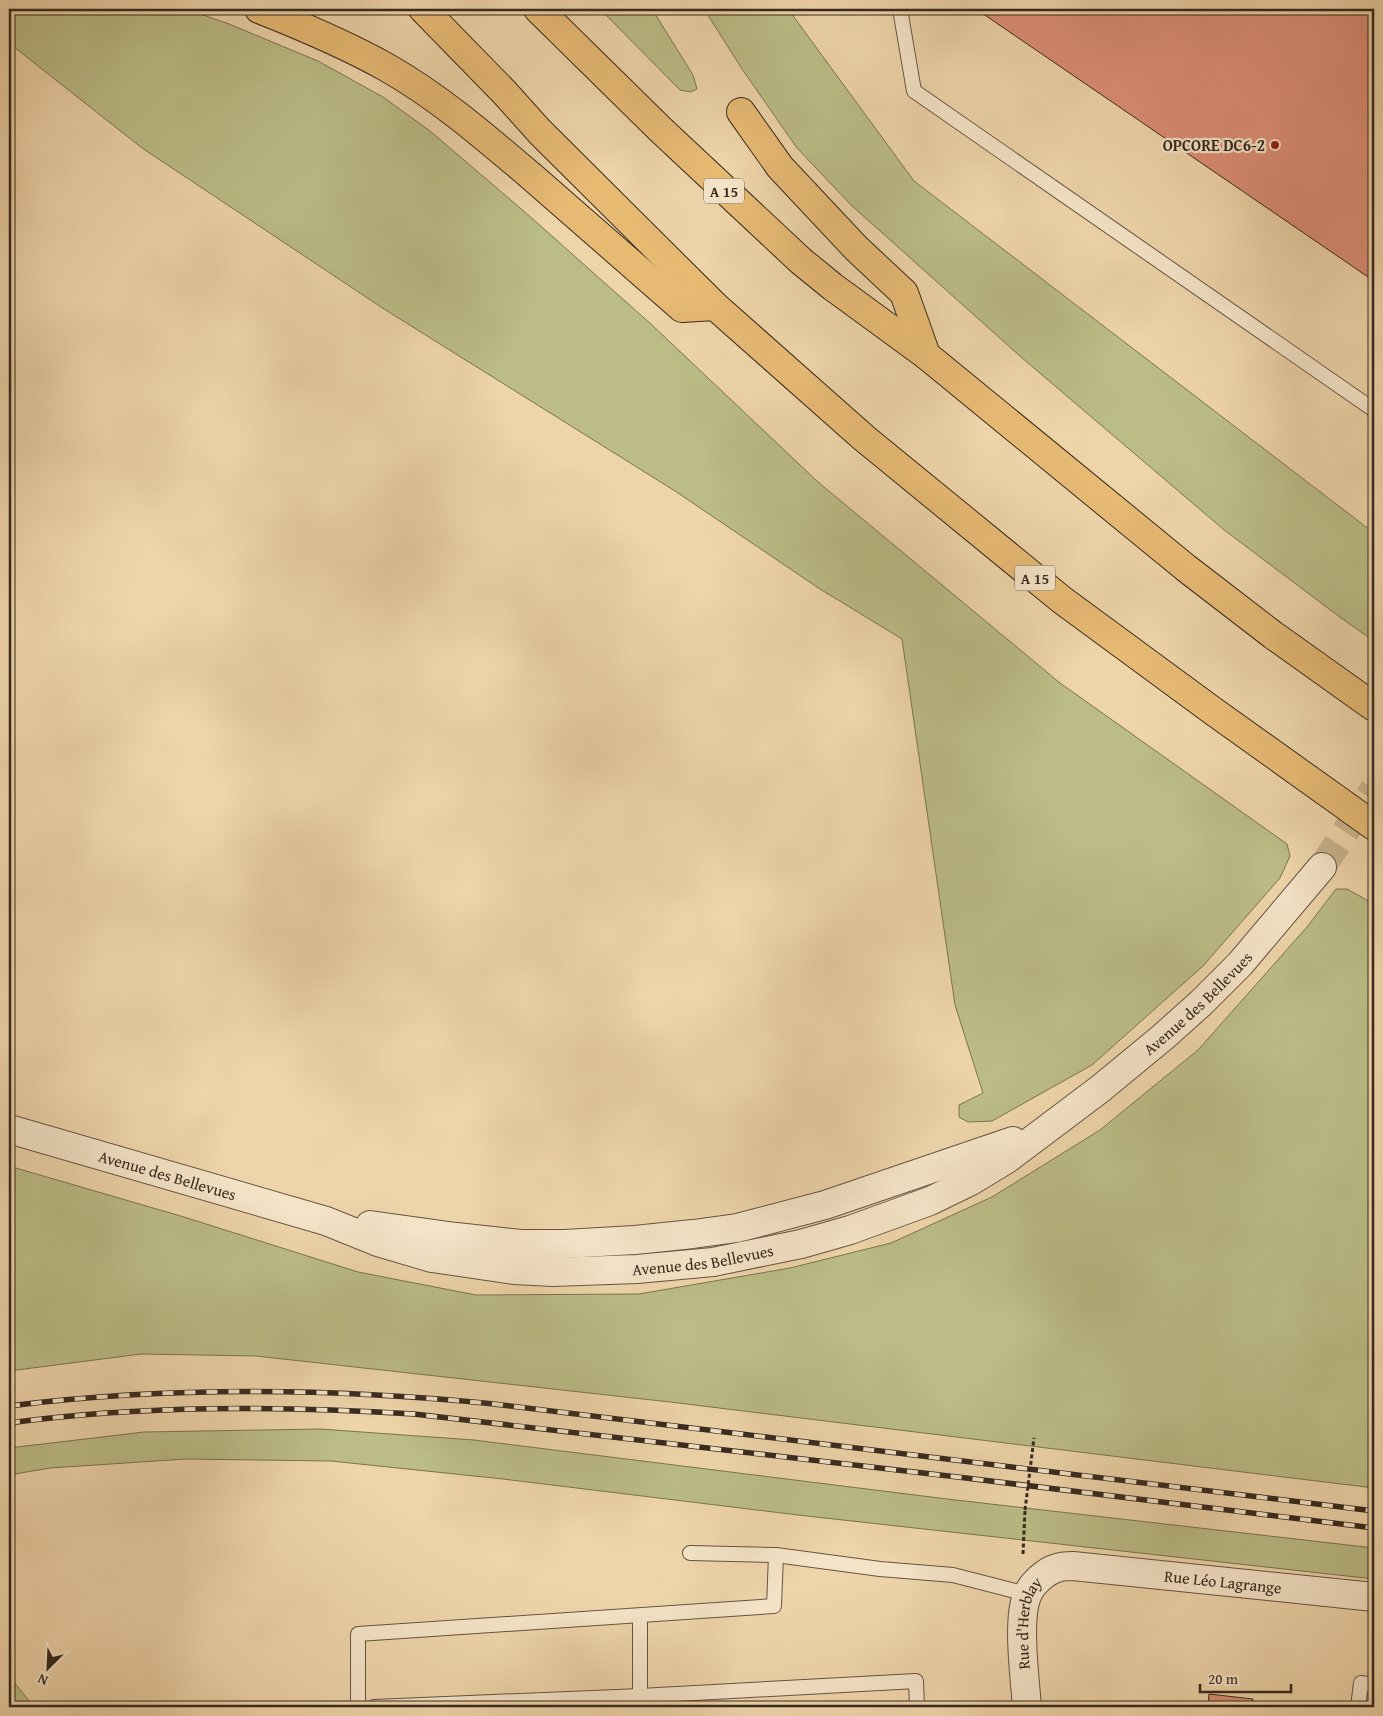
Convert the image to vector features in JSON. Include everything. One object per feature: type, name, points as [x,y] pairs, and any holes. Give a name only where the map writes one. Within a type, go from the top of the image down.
[{"type":"highway","points":[[259,9],[349,48],[387,68],[426,93],[474,128],[682,308],[715,306]]},
{"type":"highway","name":"A 15","points":[[423,9],[505,93],[540,132],[715,306],[864,438],[1062,600],[1374,826]]},
{"type":"highway","name":"A 15","points":[[538,9],[660,130],[801,261],[833,287],[926,355],[1186,568],[1274,635],[1374,707]]},
{"type":"highway","points":[[741,112],[780,167],[856,248],[904,294],[926,355]]},
{"type":"street","name":"Avenue des Bellevues","points":[[9,1129],[326,1221],[521,1244],[564,1244],[635,1240],[737,1228],[825,1206],[996,1148],[1056,1121],[1100,1090],[1201,1003],[1240,964],[1322,867]]},
{"type":"street","name":"Rue d'Herblay","points":[[1027,1707],[1023,1610],[1027,1594],[1040,1578],[1056,1568],[1073,1566]]},
{"type":"street","name":"Rue Léo Lagrange","points":[[1073,1566],[1374,1597]]},
{"type":"lane","points":[[900,9],[914,91],[1374,410]]},
{"type":"lane","points":[[690,1553],[776,1555],[880,1569],[953,1575],[1027,1594]]},
{"type":"lane","points":[[358,1707],[358,1634],[774,1606],[776,1555]]},
{"type":"lane","points":[[640,1616],[640,1702]]},
{"type":"lane","points":[[374,1707],[640,1702],[916,1681],[917,1707]]},
{"type":"lane","points":[[1358,1707],[1361,1683],[1374,1685]]},
{"type":"path","points":[[1025,1510],[1034,1438]]},
{"type":"green space","points":[[9,9],[186,9],[229,24],[318,61],[383,97],[430,131],[526,213],[652,325],[818,482],[1060,683],[1287,844],[1290,856],[1280,878],[1203,966],[1092,1065],[992,1121],[968,1122],[959,1117],[959,1105],[983,1093],[955,1005],[902,639],[820,589],[675,491],[384,309],[142,148],[9,43]]},
{"type":"green space","points":[[600,9],[652,9],[693,75],[697,89],[691,92],[680,90]]},
{"type":"green space","points":[[704,9],[788,9],[914,181],[1374,533],[1374,641],[1223,529],[1021,357],[851,205],[797,148],[742,69]]},
{"type":"green space","points":[[1336,889],[1347,889],[1374,904],[1374,1488],[670,1402],[256,1356],[141,1354],[9,1371],[9,1166],[184,1217],[358,1272],[476,1295],[639,1294],[790,1268],[891,1243],[992,1197],[1100,1130],[1198,1050],[1307,927]]},
{"type":"green space","points":[[320,1429],[474,1440],[947,1499],[1374,1548],[1374,1579],[331,1461],[186,1459],[50,1468],[9,1475],[9,1448],[144,1432]]},
{"type":"green space","points":[[9,1676],[34,1707],[9,1707]]},
{"type":"building","name":"OPCORE DC6-2","points":[[976,9],[1374,9],[1374,281]]},
{"type":"building","points":[[1209,1694],[1253,1699],[1252,1707],[1208,1707]]},
{"type":"building","points":[[1283,1702],[1336,1707],[1283,1707]]},
{"type":"tunnel","points":[[1322,867],[1374,789]]},
{"type":"railway","points":[[9,1406],[130,1395],[190,1392],[312,1392],[433,1399],[494,1404],[1374,1511]]},
{"type":"railway","points":[[9,1423],[59,1417],[160,1410],[261,1409],[414,1414],[966,1478],[1374,1528]]},
{"type":"place","name":"OPCORE DC6-2","points":[[1275,145]]}]
